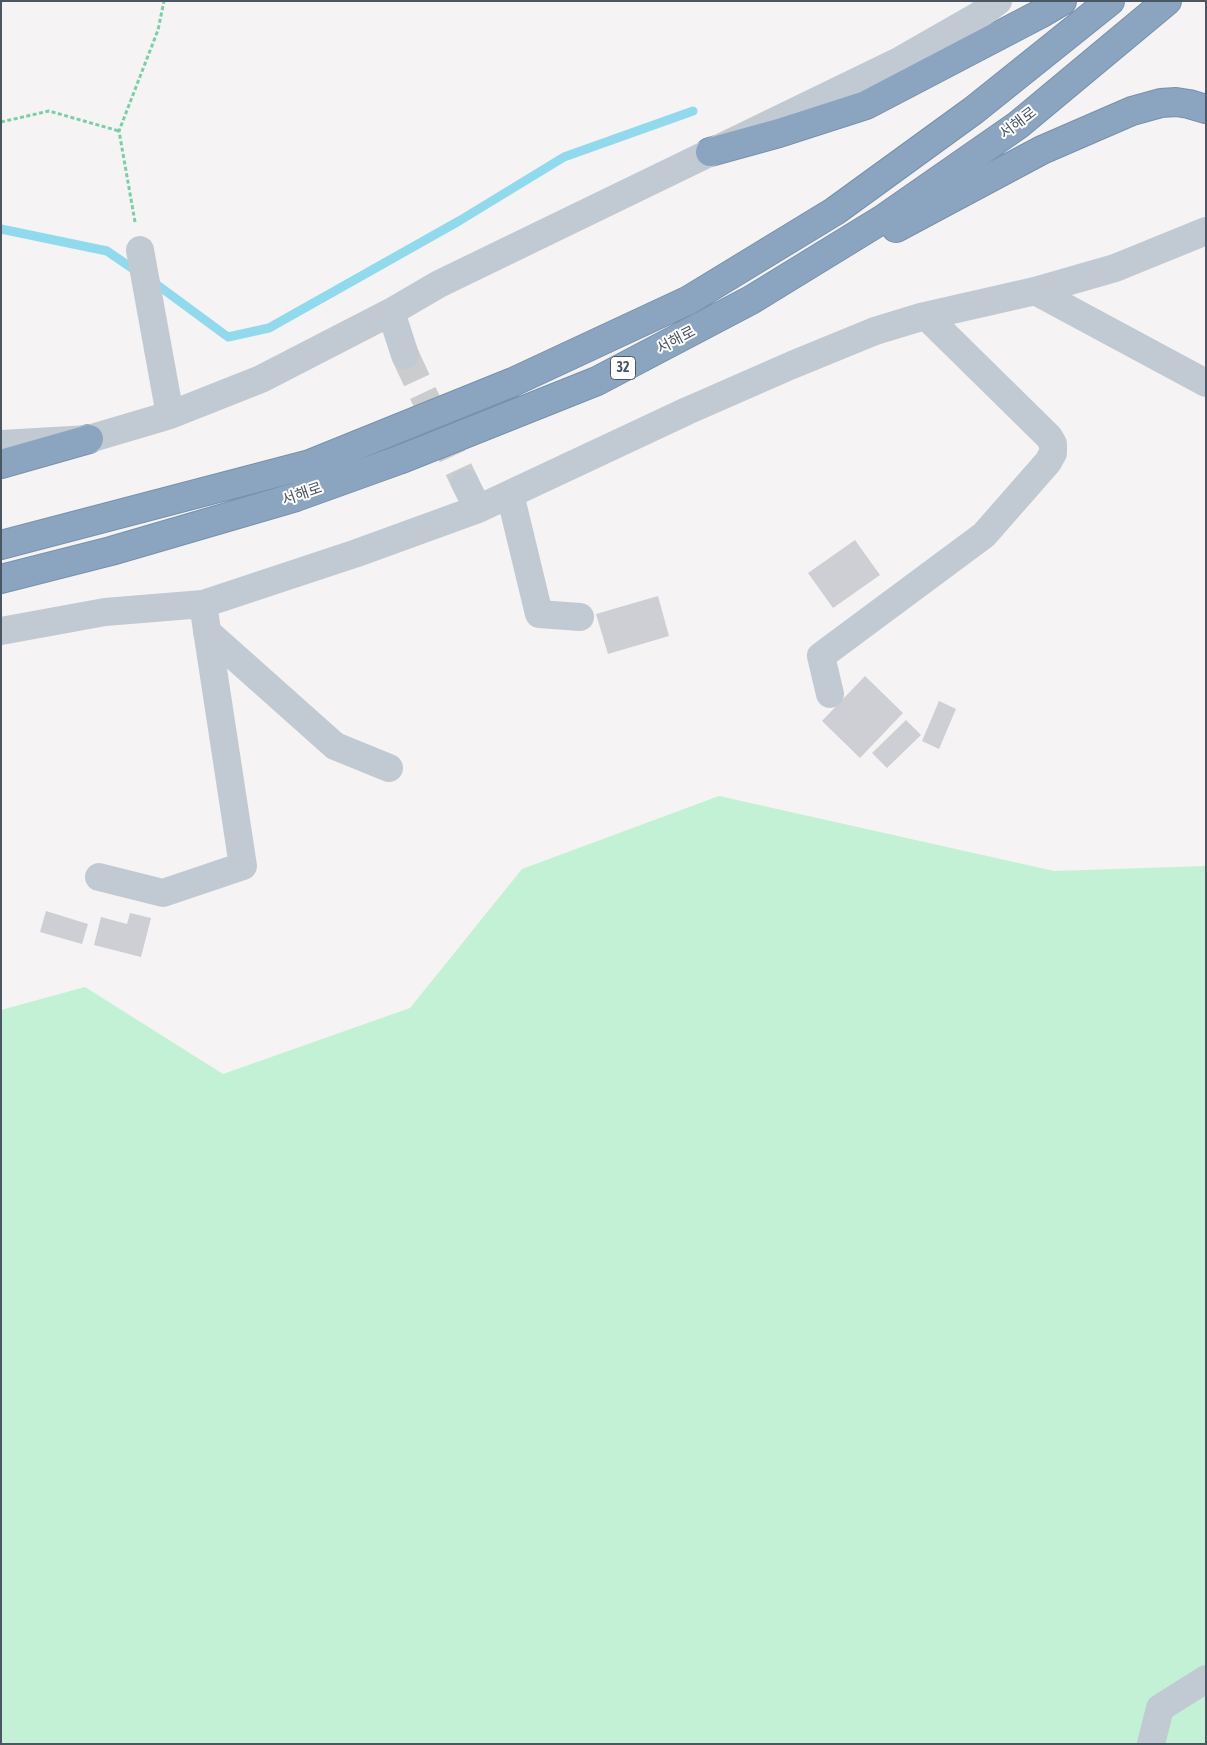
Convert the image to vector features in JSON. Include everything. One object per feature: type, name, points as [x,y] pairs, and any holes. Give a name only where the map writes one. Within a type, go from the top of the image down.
[{"type":"highway","points":[[710,152],[779,133],[866,105],[1062,1]]},
{"type":"highway","name":"서해로","points":[[1,545],[310,464],[514,382],[689,300],[835,211],[974,110],[1110,1]]},
{"type":"highway","name":"서해로","points":[[1,580],[111,551],[296,497],[399,460],[597,381],[751,300],[883,219],[1018,125],[1167,1]]},
{"type":"highway","points":[[751,300],[855,251],[1034,154],[1132,111],[1161,103],[1176,102],[1206,109]]},
{"type":"highway","points":[[1,464],[89,439]]},
{"type":"street","points":[[1,444],[89,439],[170,415],[261,379],[391,312],[439,284],[901,60],[970,21],[998,1]]},
{"type":"street","points":[[1,631],[105,612],[203,604],[357,554],[478,509],[687,411],[875,331],[926,316],[1035,291],[1115,268],[1206,231]]},
{"type":"street","points":[[140,250],[170,415]]},
{"type":"street","points":[[1035,291],[1206,383]]},
{"type":"street","points":[[391,312],[405,355]]},
{"type":"street","points":[[830,694],[821,656],[984,535],[1048,462],[1053,453],[1053,444],[1049,437],[926,316]]},
{"type":"street","points":[[465,483],[478,509]]},
{"type":"street","points":[[510,494],[539,614],[580,617]]},
{"type":"street","points":[[99,877],[163,893],[243,866],[203,604]]},
{"type":"street","points":[[207,632],[336,746],[389,768]]},
{"type":"street","points":[[1151,1744],[1160,1708],[1206,1680]]},
{"type":"path","points":[[140,250],[119,130],[158,30],[164,1]]},
{"type":"path","points":[[1,122],[49,111],[119,130]]},
{"type":"green space","points":[[719,796],[1054,871],[1206,866],[1206,1744],[1,1744],[1,1010],[85,987],[223,1074],[410,1008],[522,869]]},
{"type":"building","points":[[855,540],[880,575],[833,608],[808,573]]},
{"type":"building","points":[[658,596],[669,636],[608,654],[596,614]]},
{"type":"building","points":[[865,676],[903,713],[860,758],[822,721]]},
{"type":"building","points":[[939,701],[956,709],[939,749],[922,741]]},
{"type":"building","points":[[906,720],[921,735],[887,768],[872,753]]},
{"type":"building","points":[[46,911],[88,924],[82,944],[40,932]]},
{"type":"building","points":[[130,913],[151,918],[141,957],[94,945],[101,917],[127,924]]},
{"type":"waterway","points":[[152,281],[228,337],[269,328],[459,221],[564,157],[693,111]]},
{"type":"waterway","points":[[1,229],[107,251],[139,273]]},
{"type":"tunnel","points":[[405,355],[465,483]]}]
